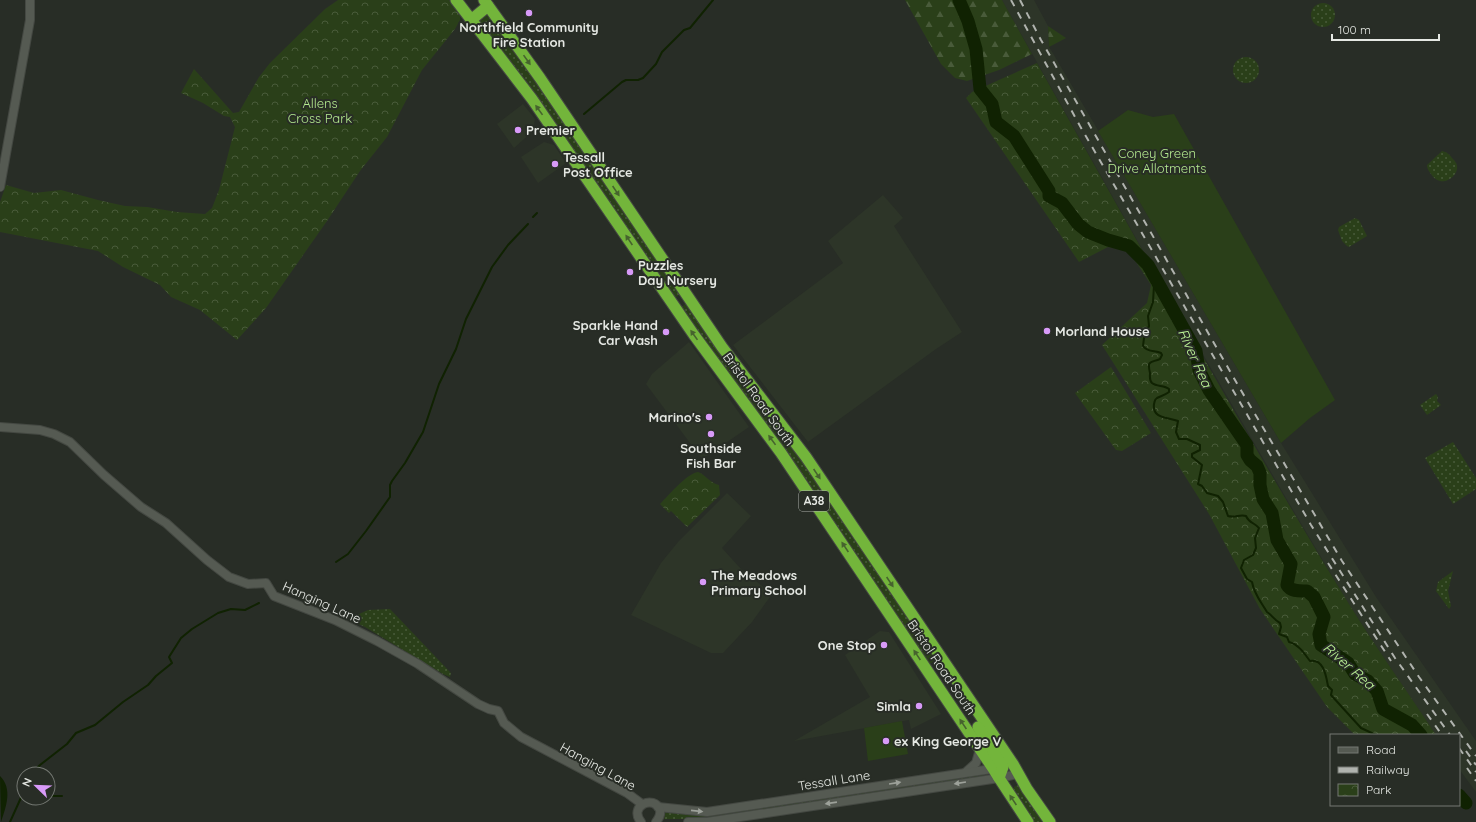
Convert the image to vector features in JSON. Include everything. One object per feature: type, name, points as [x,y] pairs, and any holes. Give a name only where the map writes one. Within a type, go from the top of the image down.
[{"type":"highway","name":"Bristol Road South","points":[[456,0],[550,125],[675,306],[781,452],[980,749],[1002,770],[1018,774],[1027,790],[1050,822]]},
{"type":"highway","name":"Bristol Road South","points":[[486,3],[540,78],[722,347],[806,457],[953,677],[956,692],[1002,770],[1028,822]]},
{"type":"highway","points":[[471,20],[486,3]]},
{"type":"highway","points":[[675,306],[687,296]]},
{"type":"highway","points":[[943,662],[940,663],[936,673],[941,681],[947,699]]},
{"type":"street","points":[[0,187],[30,20],[30,0]]},
{"type":"street","name":"Hanging Lane","points":[[0,427],[40,430],[54,434],[70,442],[104,475],[141,507],[166,524],[229,577],[248,584],[266,583],[274,596],[335,620],[377,640],[418,664],[478,704],[498,711],[504,723],[521,737],[627,794],[642,804]]},
{"type":"street","points":[[966,772],[976,763],[980,749]]},
{"type":"street","name":"Tessall Lane","points":[[642,804],[649,802],[658,807],[707,812],[966,772],[1002,770],[1018,774]]},
{"type":"street","name":"Tessall Lane","points":[[688,822],[707,822],[1002,770]]},
{"type":"street","points":[[641,822],[637,814],[642,804]]},
{"type":"street","points":[[656,822],[660,814],[658,807]]},
{"type":"shaded area","points":[[1002,0],[1034,0],[1048,26],[1049,47],[1281,443],[1376,597],[1476,741],[1476,792],[1460,770],[1460,734],[1435,734],[1394,673],[1350,606],[1146,256]]},
{"type":"shaded area","points":[[523,104],[535,119],[533,131],[514,148],[497,124]]},
{"type":"shaded area","points":[[544,142],[554,145],[566,163],[538,183],[521,157]]},
{"type":"shaded area","points":[[883,195],[903,218],[894,226],[962,332],[936,349],[808,442],[733,345],[843,263],[828,241]]},
{"type":"shaded area","points":[[689,342],[749,427],[702,459],[646,384],[652,374]]},
{"type":"shaded area","name":"The Meadows Primary School","points":[[727,493],[751,516],[722,548],[741,569],[772,594],[752,622],[723,653],[711,653],[631,615],[661,563],[678,542]]},
{"type":"shaded area","points":[[880,631],[889,632],[941,714],[911,729],[909,720],[794,741],[870,697],[845,655]]},
{"type":"shaded area","points":[[0,776],[4,781],[7,792],[6,804],[1,822]]},
{"type":"green space","name":"Allens Cross Park","points":[[338,0],[449,0],[460,14],[460,20],[455,29],[422,70],[387,137],[360,171],[266,308],[237,340],[200,310],[171,297],[160,285],[123,267],[98,251],[0,232],[0,202],[6,185],[34,193],[61,190],[125,206],[205,214],[212,208],[219,190],[235,127],[230,117],[224,116],[203,103],[181,93],[194,69],[233,113],[239,112],[259,77],[270,63],[325,9]]},
{"type":"green space","points":[[905,0],[1002,0],[1032,54],[999,70],[967,81],[955,78],[941,64]]},
{"type":"green space","points":[[1323,3],[1331,7],[1335,15],[1331,23],[1323,27],[1315,23],[1311,15],[1315,7]]},
{"type":"green space","points":[[489,12],[679,289],[679,295],[676,297],[672,297],[479,20]]},
{"type":"green space","points":[[1048,26],[1066,38],[1049,47]]},
{"type":"green space","points":[[1246,57],[1255,61],[1259,70],[1255,79],[1246,83],[1237,79],[1233,70],[1237,61]]},
{"type":"green space","points":[[1037,63],[1190,335],[1308,537],[1381,654],[1435,734],[1354,734],[1327,707],[1260,609],[1209,514],[1102,345],[1147,303],[1151,285],[1129,251],[1108,247],[1079,262],[966,98],[972,92]]},
{"type":"green space","name":"Coney Green Drive Allotments","points":[[1128,110],[1153,117],[1174,114],[1335,400],[1310,418],[1281,443],[1098,131]]},
{"type":"green space","points":[[1442,151],[1449,154],[1457,166],[1457,170],[1448,180],[1440,181],[1435,179],[1429,171],[1427,165]]},
{"type":"green space","points":[[1355,218],[1359,220],[1367,236],[1349,247],[1342,241],[1338,230],[1339,227]]},
{"type":"green space","points":[[685,304],[690,305],[800,453],[937,659],[928,665],[735,383],[682,310],[682,307]]},
{"type":"green space","points":[[1111,367],[1151,433],[1122,451],[1116,450],[1075,393]]},
{"type":"green space","points":[[1436,394],[1438,397],[1437,401],[1441,405],[1427,415],[1420,405]]},
{"type":"green space","points":[[1453,442],[1476,478],[1476,489],[1453,504],[1425,458]]},
{"type":"green space","points":[[698,472],[713,483],[719,485],[720,495],[687,527],[671,511],[669,513],[660,504],[683,481]]},
{"type":"green space","points":[[1453,571],[1448,591],[1451,606],[1449,609],[1436,591],[1438,582]]},
{"type":"green space","points":[[390,609],[451,673],[450,677],[365,627],[348,619],[368,610]]},
{"type":"green space","name":"ex King George V","points":[[902,721],[908,754],[868,761],[864,728]]},
{"type":"green space","points":[[982,774],[984,777],[707,819],[664,819],[666,810],[705,813]]},
{"type":"green space","points":[[1021,785],[1046,822],[1033,822],[1012,792],[1014,787]]},
{"type":"waterway","points":[[584,114],[622,82],[626,80],[638,80],[643,78],[656,64],[662,52],[684,30],[690,28],[713,0]]},
{"type":"waterway","name":"River Rea","points":[[959,0],[968,21],[976,49],[980,89],[992,104],[996,122],[1014,136],[1049,191],[1049,196],[1062,203],[1078,224],[1088,232],[1129,246],[1148,265],[1196,351],[1199,370],[1209,390],[1247,445],[1247,455],[1257,466],[1260,473],[1260,485],[1263,499],[1272,513],[1277,540],[1291,564],[1287,585],[1293,590],[1307,591],[1314,597],[1324,617],[1319,634],[1321,645],[1348,663],[1355,674],[1368,681],[1377,691],[1383,709],[1412,725],[1420,734]]},
{"type":"waterway","points":[[533,217],[537,213]]},
{"type":"waterway","points":[[336,562],[348,554],[390,497],[390,485],[423,432],[439,384],[456,349],[466,319],[492,267],[508,245],[528,224]]},
{"type":"waterway","points":[[1148,265],[1154,285],[1153,302],[1148,316],[1149,326],[1144,338],[1143,346],[1149,350],[1161,353],[1162,355],[1160,359],[1149,364],[1150,379],[1154,384],[1169,389],[1169,392],[1155,400],[1154,409],[1158,415],[1178,421],[1176,432],[1179,439],[1187,439],[1200,445],[1200,450],[1192,454],[1192,457],[1202,465],[1198,484],[1202,486],[1207,493],[1218,496],[1223,502],[1228,516],[1246,516],[1259,528],[1255,538],[1256,548],[1253,555],[1244,560],[1241,568],[1247,579],[1252,582],[1256,594],[1267,612],[1280,623],[1281,627],[1279,634],[1287,637],[1289,642],[1298,647],[1310,661],[1315,661],[1321,665],[1324,669],[1328,686],[1332,690],[1331,695],[1361,728],[1374,734]]},
{"type":"waterway","points":[[39,766],[67,744],[76,733],[95,725],[123,702],[148,685],[156,676],[172,663],[169,657],[181,638],[192,629],[218,613],[231,609],[245,610],[259,603]]},
{"type":"waterway","points":[[56,796],[62,796]]},
{"type":"waterway","name":"River Rea","points":[[1460,796],[1466,803]]},
{"type":"waterway","points":[[10,822],[17,806]]},
{"type":"railway","points":[[1011,0],[1080,126],[1311,525],[1395,658],[1449,734]]},
{"type":"railway","points":[[1020,0],[1041,40],[1239,387],[1342,561],[1419,677],[1476,756]]},
{"type":"railway","points":[[1328,563],[1391,661]]},
{"type":"railway","points":[[1427,714],[1441,734]]},
{"type":"railway","points":[[1460,749],[1476,772]]},
{"type":"railway","points":[[1466,751],[1476,765]]},
{"type":"railway","points":[[1467,768],[1476,781]]},
{"type":"place","name":"Northfield Community Fire Station","points":[[529,13]]},
{"type":"place","name":"Premier","points":[[518,130]]},
{"type":"place","name":"Tessall Post Office","points":[[555,164]]},
{"type":"place","name":"Puzzles Day Nursery","points":[[630,272]]},
{"type":"place","name":"Morland House","points":[[1047,331]]},
{"type":"place","name":"Sparkle Hand Car Wash","points":[[666,332]]},
{"type":"place","name":"Marino's","points":[[709,417]]},
{"type":"place","name":"Southside Fish Bar","points":[[711,434]]},
{"type":"place","name":"The Meadows Primary School","points":[[703,582]]},
{"type":"place","name":"One Stop","points":[[884,645]]},
{"type":"place","name":"Simla","points":[[919,706]]},
{"type":"place","name":"ex King George V","points":[[886,741]]}]
